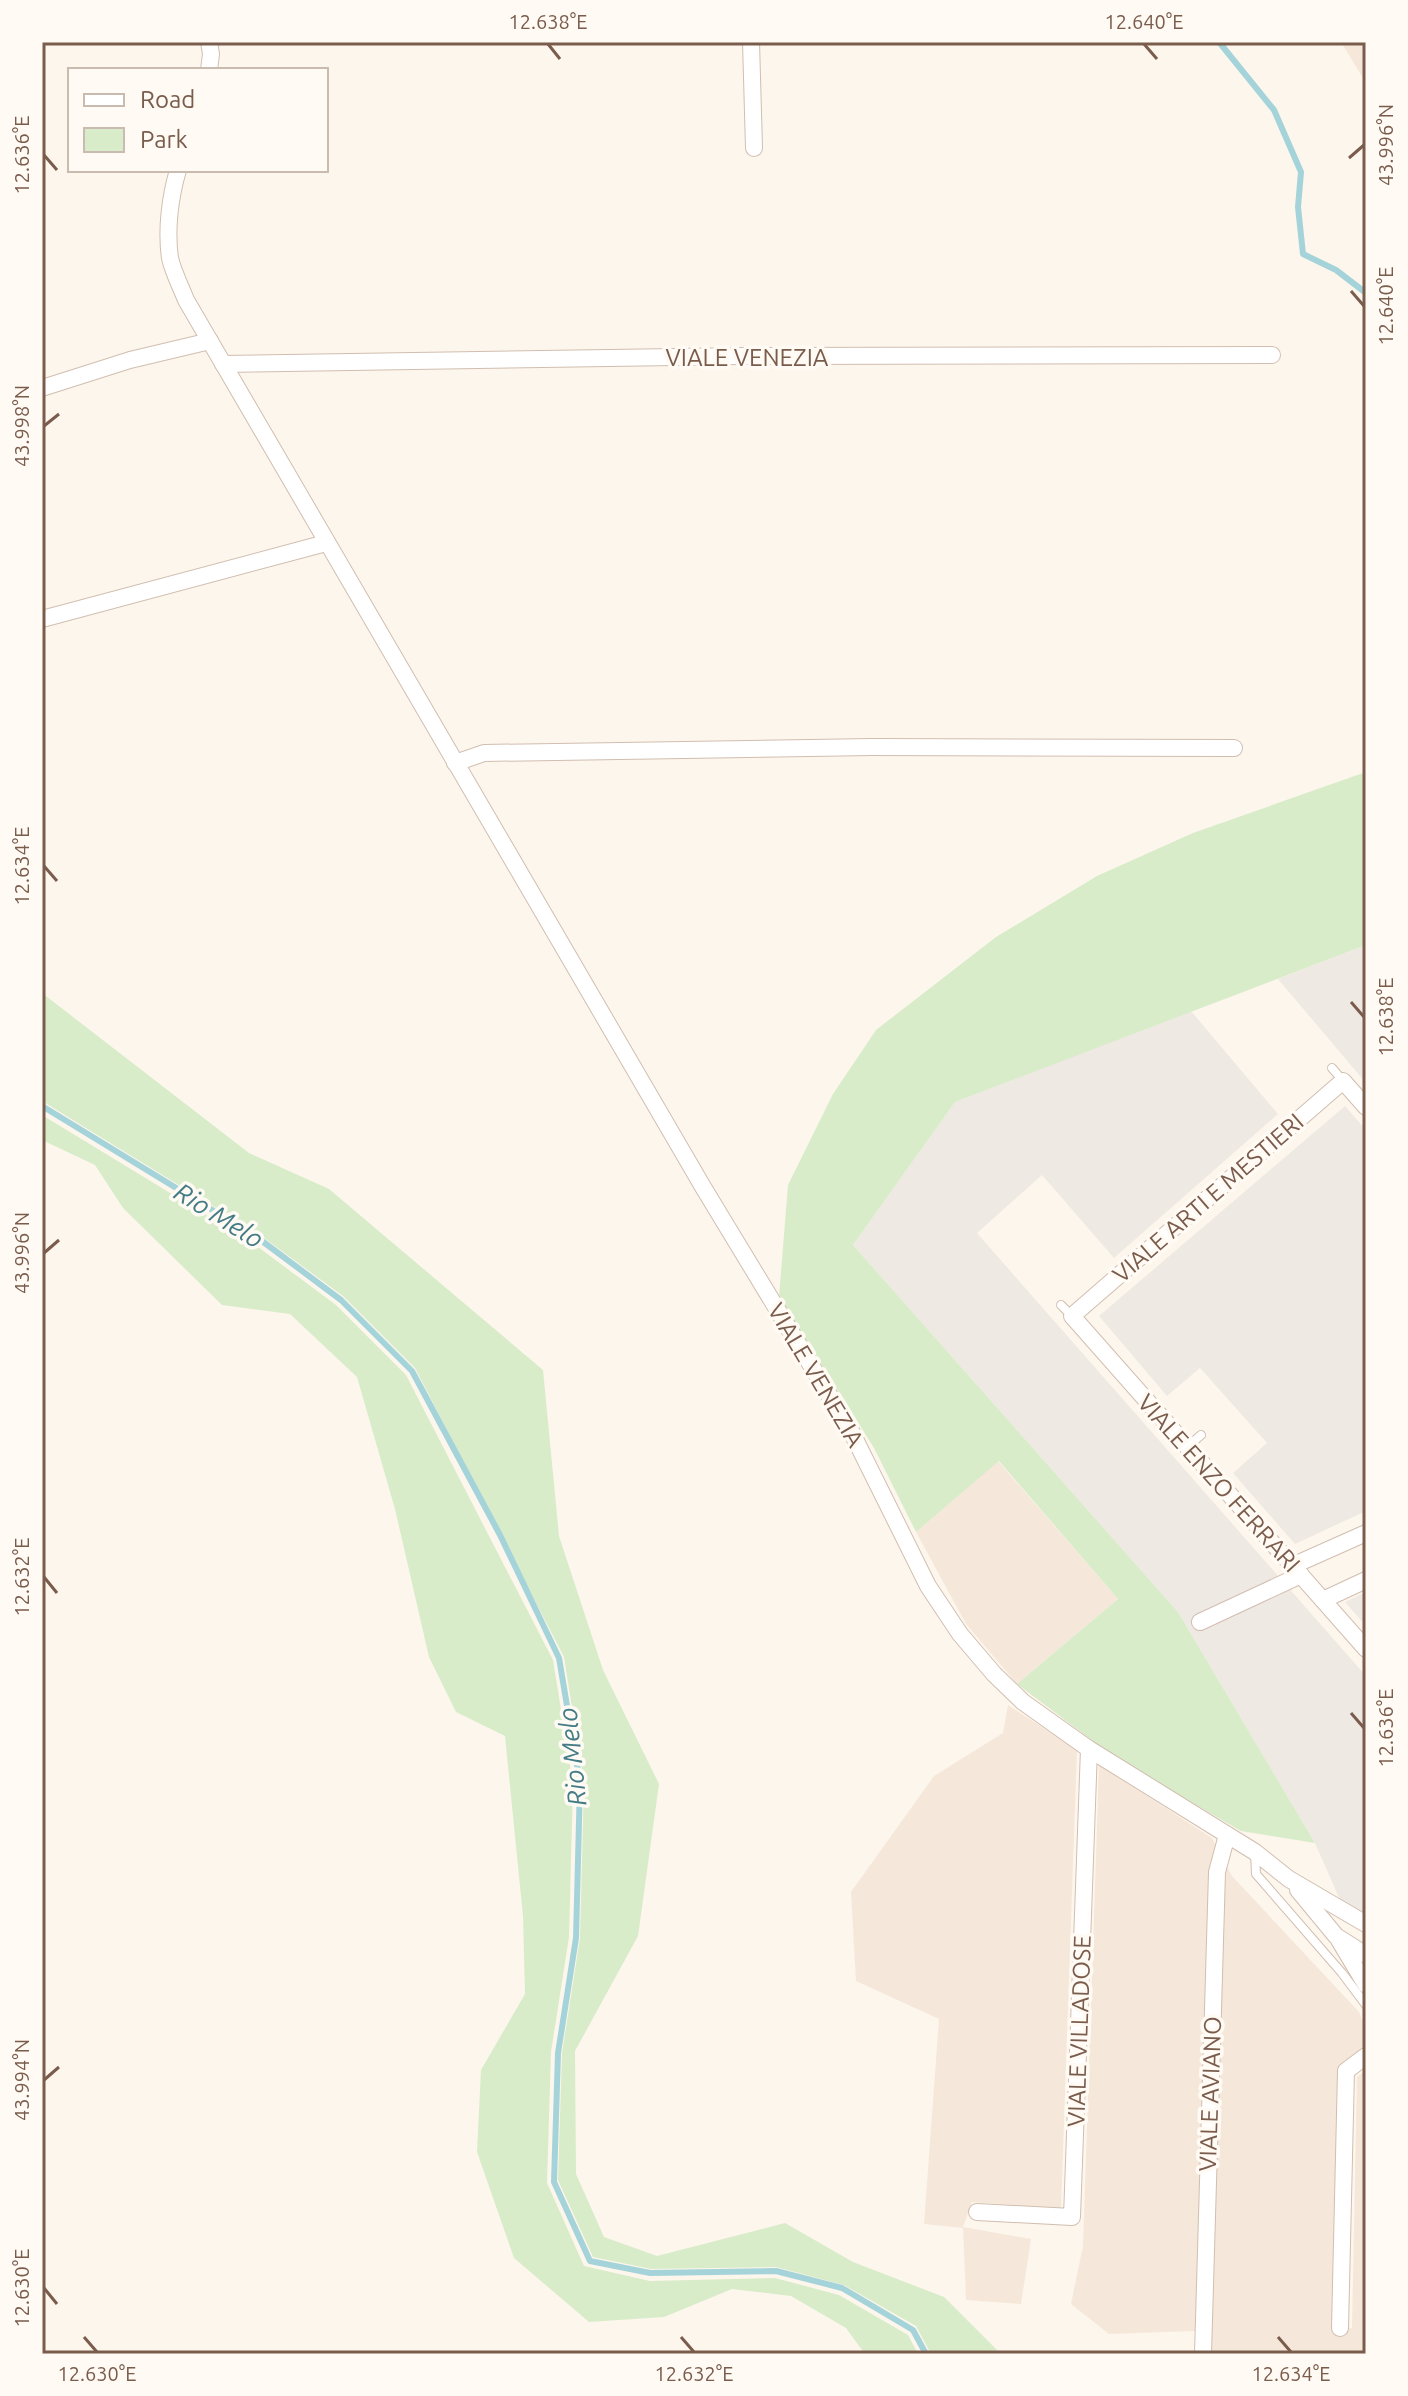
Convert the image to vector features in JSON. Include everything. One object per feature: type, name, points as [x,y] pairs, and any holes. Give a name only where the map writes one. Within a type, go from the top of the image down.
[{"type":"street","points":[[209,42],[209,68]]},
{"type":"street","points":[[751,42],[754,148]]},
{"type":"street","name":"VIALE VENEZIA","points":[[178,172],[170,210],[171,261],[186,300],[703,1187],[851,1431],[928,1586],[960,1634],[1023,1702],[1089,1749],[1255,1852],[1289,1879],[1366,1924]]},
{"type":"street","points":[[42,388],[130,360],[210,341]]},
{"type":"street","name":"VIALE VENEZIA","points":[[223,364],[743,356],[1272,355]]},
{"type":"street","points":[[42,619],[326,543]]},
{"type":"street","points":[[455,763],[484,753],[872,747],[1234,748]]},
{"type":"street","name":"VIALE ARTI E MESTIERI","points":[[1066,1310],[1338,1074],[1366,1107]]},
{"type":"street","name":"VIALE ENZO FERRARI","points":[[1066,1310],[1366,1649]]},
{"type":"street","points":[[1200,1622],[1366,1533]]},
{"type":"street","points":[[1323,1600],[1366,1580]]},
{"type":"street","name":"VIALE VILLADOSE","points":[[977,2212],[1072,2217],[1089,1749]]},
{"type":"street","name":"VIALE AVIANO","points":[[1203,2354],[1217,1872],[1227,1835]]},
{"type":"street","name":"VIALE VENEZIA","points":[[1289,1879],[1336,1936],[1366,1985]]},
{"type":"street","name":"VIALE VENEZIA","points":[[1336,1936],[1366,1955]]},
{"type":"street","points":[[1340,2328],[1346,2071],[1366,2056]]},
{"type":"lane","points":[[1187,1447],[1201,1435]]},
{"type":"lane","points":[[1255,1852],[1256,1874],[1366,2005]]},
{"type":"shaded area","points":[[1341,42],[1366,42],[1366,83]]},
{"type":"shaded area","points":[[1366,945],[1366,1083],[1278,979]]},
{"type":"shaded area","points":[[1191,1011],[1278,1114],[1114,1258],[1042,1175],[977,1233],[1366,1676],[1366,1916],[1340,1900],[1315,1843],[1178,1612],[853,1245],[955,1102]]},
{"type":"shaded area","points":[[1345,1106],[1366,1130],[1366,1511],[1295,1544],[1233,1473],[1267,1443],[1200,1368],[1167,1396],[1099,1316]]},
{"type":"shaded area","points":[[998,1461],[1118,1599],[1017,1684],[966,1624],[916,1532]]},
{"type":"shaded area","points":[[1366,1592],[1366,1626],[1345,1602]]},
{"type":"shaded area","points":[[1008,1705],[1077,1750],[1061,2209],[972,2202],[963,2227],[1031,2239],[1021,2304],[966,2300],[963,2228],[924,2224],[939,2019],[856,1981],[851,1892],[934,1776],[1003,1733]]},
{"type":"shaded area","points":[[1099,1765],[1212,1838],[1216,1846],[1210,1871],[1195,2331],[1109,2334],[1071,2304],[1083,2246]]},
{"type":"shaded area","points":[[1226,1865],[1232,1876],[1359,2012],[1366,2030],[1366,2046],[1338,2067],[1332,2327],[1352,2328],[1357,2077],[1366,2070],[1366,2354],[1210,2354]]},
{"type":"green space","points":[[1366,772],[1366,945],[955,1102],[853,1245],[1178,1612],[1315,1843],[1241,1831],[1117,1759],[1017,1684],[1118,1599],[999,1461],[916,1532],[874,1448],[779,1297],[788,1185],[833,1094],[876,1030],[996,937],[1097,876],[1193,833]]},
{"type":"green space","points":[[42,993],[249,1153],[329,1189],[543,1370],[559,1536],[603,1670],[659,1784],[638,1936],[575,2051],[576,2174],[604,2237],[657,2256],[785,2223],[853,2262],[944,2297],[1001,2354],[931,2354],[916,2326],[844,2285],[776,2267],[651,2269],[593,2257],[558,2180],[562,2053],[580,1938],[584,1783],[564,1657],[415,1368],[343,1296],[260,1235],[42,1101]]},
{"type":"green space","points":[[42,1115],[254,1244],[336,1305],[406,1375],[553,1660],[573,1784],[569,1937],[551,2052],[547,2183],[584,2266],[650,2281],[775,2278],[839,2295],[908,2335],[918,2354],[865,2354],[846,2328],[791,2296],[732,2289],[664,2317],[589,2322],[514,2258],[477,2152],[481,2070],[525,1994],[523,1916],[505,1736],[456,1712],[429,1657],[395,1509],[357,1377],[290,1314],[222,1305],[123,1208],[95,1165],[42,1140]]},
{"type":"waterway","points":[[1219,42],[1274,110],[1301,172],[1298,207],[1303,254],[1336,270],[1366,293]]},
{"type":"waterway","name":"Rio Melo","points":[[42,1106],[258,1238],[341,1300],[412,1371],[500,1535],[559,1658],[580,1783],[576,1938],[558,2053],[554,2182],[590,2261],[650,2273],[776,2271],[842,2288],[913,2330],[926,2354]]}]
